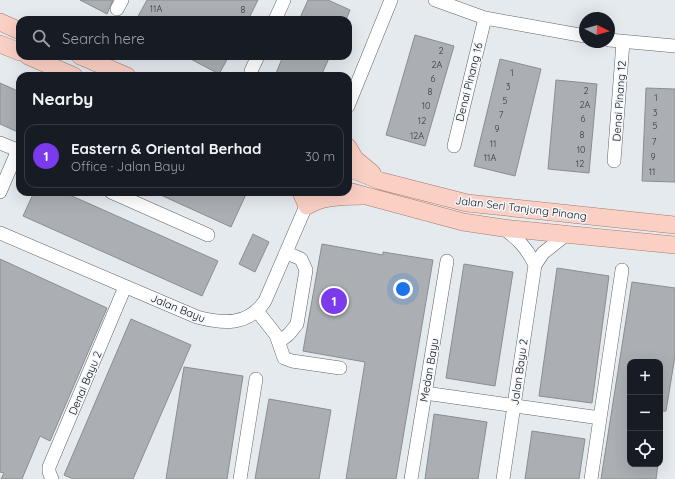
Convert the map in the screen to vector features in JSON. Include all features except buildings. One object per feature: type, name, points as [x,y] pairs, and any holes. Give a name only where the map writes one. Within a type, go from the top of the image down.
[{"type":"main road","points":[[0,22],[16,29]]},
{"type":"main road","points":[[0,44],[16,50]]},
{"type":"main road","points":[[37,60],[65,72]]},
{"type":"main road","points":[[89,60],[118,72]]},
{"type":"main road","points":[[352,153],[361,165],[381,181]]},
{"type":"main road","name":"Jalan Seri Tanjung Pinang","points":[[352,170],[381,181],[468,203],[675,225]]},
{"type":"main road","name":"Jalan Seri Tanjung Pinang","points":[[355,193],[443,218],[503,228],[673,245]]},
{"type":"main road","name":"Jalan Seri Tanjung Pinang","points":[[307,197],[317,200],[336,196]]},
{"type":"street","points":[[277,16],[284,0]]},
{"type":"street","points":[[352,96],[391,0]]},
{"type":"street","points":[[435,0],[485,18],[579,35]]},
{"type":"street","name":"Denai Pinang 16","points":[[454,146],[485,18]]},
{"type":"street","points":[[615,41],[675,46]]},
{"type":"street","name":"Denai Pinang 12","points":[[614,161],[623,42]]},
{"type":"street","points":[[251,71],[256,60]]},
{"type":"street","points":[[0,142],[16,150]]},
{"type":"street","points":[[0,192],[16,157]]},
{"type":"street","points":[[120,196],[208,235]]},
{"type":"street","points":[[307,197],[287,253],[265,302],[258,312],[276,335],[284,358],[292,361],[340,368]]},
{"type":"street","points":[[503,228],[519,240],[529,252],[535,265],[548,249],[567,234]]},
{"type":"street","name":"Jalan Bayu","points":[[0,232],[196,317],[215,322],[243,320],[258,312]]},
{"type":"street","points":[[279,342],[289,334],[297,324],[306,270],[301,259],[287,253]]},
{"type":"street","name":"Medan Bayu","points":[[411,479],[447,261]]},
{"type":"street","name":"Jalan Bayu 2","points":[[503,479],[535,265]]},
{"type":"street","points":[[591,479],[622,270]]},
{"type":"street","name":"Denai Bayu 2","points":[[52,479],[49,472],[49,467],[125,287]]},
{"type":"street","points":[[240,479],[256,379]]},
{"type":"street","points":[[425,393],[600,418]]},
{"type":"place","name":"Eastern & Oriental Berhad","points":[[334,301]]}]
